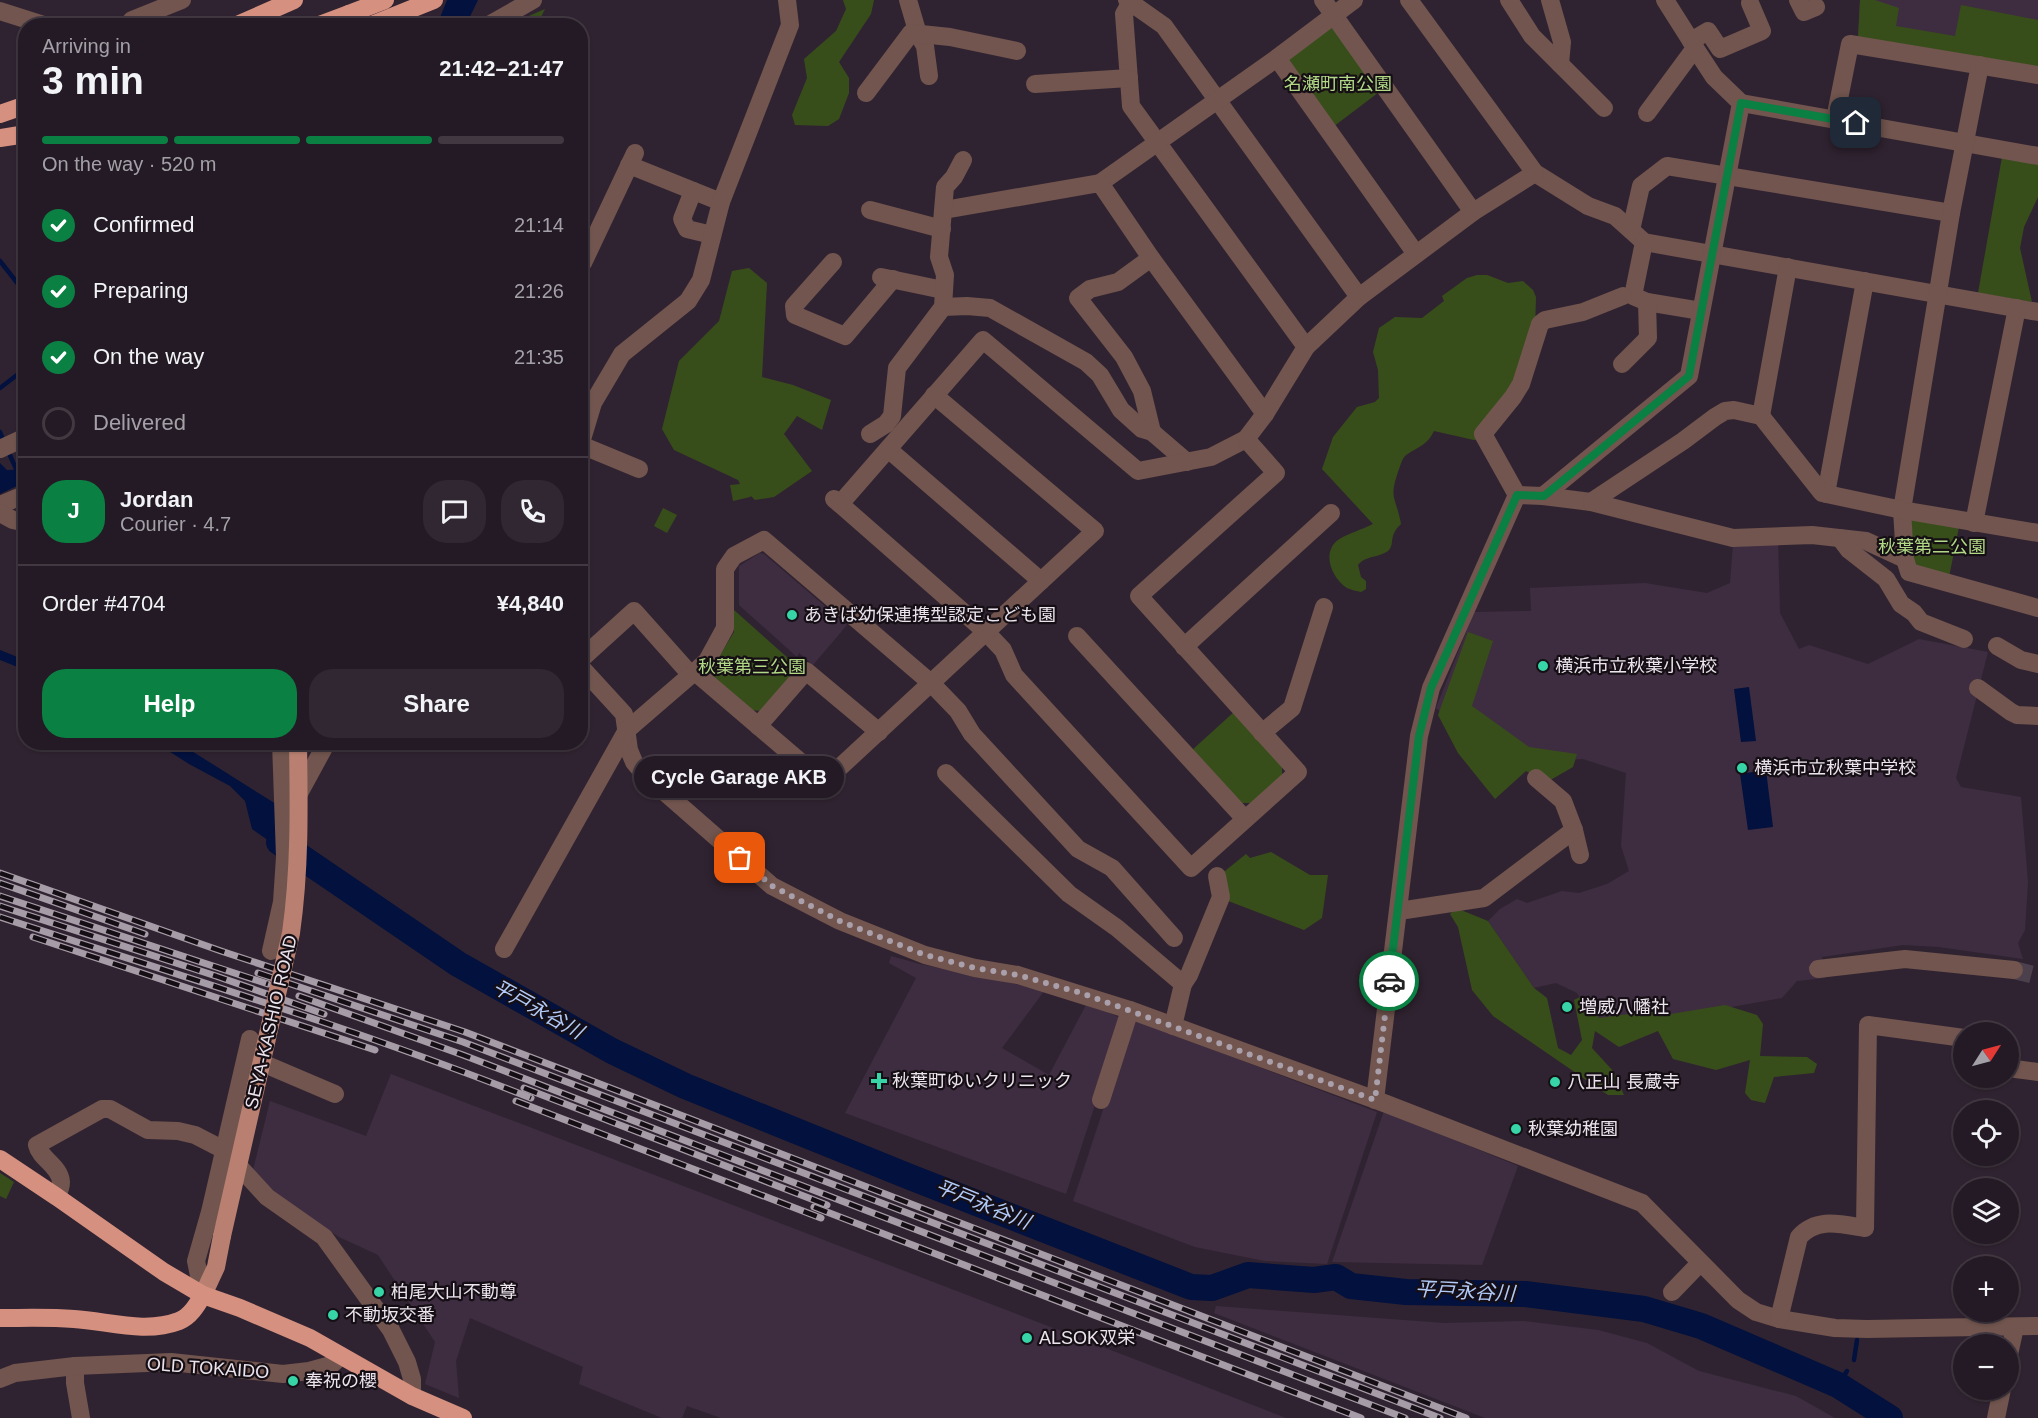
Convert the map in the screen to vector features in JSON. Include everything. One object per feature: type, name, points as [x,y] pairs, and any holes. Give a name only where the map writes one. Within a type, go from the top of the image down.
[{"type":"highway","points":[[253,18],[294,0]]},
{"type":"highway","points":[[358,18],[384,0]]},
{"type":"highway","points":[[389,18],[434,0]]},
{"type":"highway","points":[[0,116],[18,108]]},
{"type":"highway","points":[[0,116],[18,114]]},
{"type":"highway","points":[[0,138],[18,135]]},
{"type":"highway","points":[[0,1159],[164,1272],[203,1295],[310,1338],[412,1396],[463,1418]]},
{"type":"highway","points":[[0,1318],[74,1319],[144,1327],[164,1325],[181,1320],[191,1312],[203,1295]]},
{"type":"main road","points":[[356,18],[369,0]]},
{"type":"main road","name":"SEYA-KASHIO ROAD","points":[[203,1295],[216,1267],[291,933],[297,893],[300,834],[298,750]]},
{"type":"street","points":[[137,18],[182,0]]},
{"type":"street","points":[[501,18],[533,0]]},
{"type":"street","points":[[588,421],[593,403],[622,354],[688,302],[701,280],[722,202],[790,25],[787,0]]},
{"type":"street","points":[[908,0],[918,34],[925,46],[929,76]]},
{"type":"street","points":[[944,210],[1100,183],[1277,58],[1328,7],[1354,0]]},
{"type":"street","points":[[1409,0],[1535,173],[1588,206],[1615,216],[1637,236],[1711,253],[2038,312]]},
{"type":"street","points":[[1509,0],[1532,36],[1604,108]]},
{"type":"street","points":[[1551,0],[1562,42],[1560,64]]},
{"type":"street","points":[[1665,0],[1714,77],[1741,103],[2038,156]]},
{"type":"street","points":[[1798,0],[1804,12],[1816,7]]},
{"type":"street","points":[[1306,347],[1131,106],[1124,14],[1129,1],[1164,26],[1359,297]]},
{"type":"street","points":[[1647,113],[1693,44],[1708,31],[1720,49],[1762,31],[1748,4]]},
{"type":"street","points":[[1328,7],[1473,212]]},
{"type":"street","points":[[0,11],[22,18]]},
{"type":"street","points":[[866,93],[911,33],[950,37],[1017,51]]},
{"type":"street","points":[[1835,119],[1850,44],[2038,75]]},
{"type":"street","points":[[1277,58],[1416,254]]},
{"type":"street","points":[[1980,65],[1964,143],[1902,510],[1905,559],[1909,572],[2038,608]]},
{"type":"street","points":[[1035,84],[1129,78]]},
{"type":"street","points":[[1544,496],[1689,376],[1741,103]]},
{"type":"street","points":[[588,263],[610,224],[632,159],[722,202]]},
{"type":"street","points":[[870,434],[886,424],[892,416],[897,368],[943,298],[945,275],[939,257],[945,187],[954,177],[963,160]]},
{"type":"street","points":[[1622,364],[1648,338],[1633,297],[1641,186],[1667,166],[1952,213]]},
{"type":"street","points":[[1246,439],[1276,473],[1138,596],[1298,772],[1191,868],[1014,675],[1003,650],[986,632],[837,502],[888,449],[983,340],[1138,471],[1211,457],[1246,439],[1265,414],[1306,347],[1359,297],[1473,212],[1535,173]]},
{"type":"street","points":[[1100,183],[1151,258],[1265,414]]},
{"type":"street","points":[[693,190],[682,219],[687,229],[712,235]]},
{"type":"street","points":[[870,210],[942,229]]},
{"type":"street","points":[[1151,258],[1118,282],[1090,289],[1078,298],[1124,357],[1142,392],[1152,432]]},
{"type":"street","points":[[1761,416],[1788,267]]},
{"type":"street","points":[[830,272],[794,306],[795,315],[845,336],[886,278],[967,306],[990,308],[1086,363],[1100,375],[1121,410],[1142,429],[1152,432],[1187,462]]},
{"type":"street","points":[[1826,494],[1865,281]]},
{"type":"street","points":[[1517,495],[1483,434],[1514,397],[1521,384],[1540,324],[1545,320],[1583,312],[1633,297],[1701,311]]},
{"type":"street","points":[[1974,523],[2018,308]]},
{"type":"street","points":[[588,653],[634,611],[693,674],[824,783],[1095,531],[934,395]]},
{"type":"street","points":[[1591,502],[1725,411],[1734,410],[1761,416],[1822,493],[1902,510],[2038,533]]},
{"type":"street","points":[[0,449],[18,441]]},
{"type":"street","points":[[588,449],[639,469]]},
{"type":"street","points":[[888,449],[1041,581]]},
{"type":"street","points":[[1517,495],[1591,502],[1733,538],[1812,535],[1866,541],[1905,559]]},
{"type":"street","points":[[1375,1100],[1419,736],[1431,688],[1517,495]]},
{"type":"street","points":[[0,505],[18,497]]},
{"type":"street","points":[[0,513],[18,521]]},
{"type":"street","points":[[1184,647],[1331,513]]},
{"type":"street","points":[[1840,538],[1849,550],[1886,579],[1901,604],[1922,622],[1964,639]]},
{"type":"street","points":[[504,949],[627,730],[707,661],[725,628],[725,569],[734,556],[764,540],[931,683],[958,711],[972,734],[1078,849],[1112,868],[1174,938]]},
{"type":"street","points":[[1262,733],[1292,708],[1324,607]]},
{"type":"street","points":[[1077,636],[1245,819]]},
{"type":"street","points":[[1997,646],[2021,660],[2038,664]]},
{"type":"street","points":[[758,726],[806,671],[879,732]]},
{"type":"street","points":[[588,674],[624,714],[629,750],[634,762],[644,774],[772,886],[840,921],[925,955],[975,968],[1018,975],[1130,1010],[1375,1100],[1642,1203],[1753,1316],[1852,1329],[2038,1326]]},
{"type":"street","points":[[1978,688],[2017,715],[2038,716]]},
{"type":"street","points":[[271,951],[282,902],[285,857],[281,750]]},
{"type":"street","points":[[283,800],[292,806],[323,750]]},
{"type":"street","points":[[946,773],[1069,894],[1117,928],[1183,984]]},
{"type":"street","points":[[1536,778],[1563,801],[1580,855]]},
{"type":"street","points":[[1399,911],[1484,898],[1574,830]]},
{"type":"street","points":[[1173,1026],[1183,984],[1190,975],[1221,897],[1217,876]]},
{"type":"street","points":[[1818,969],[1905,959],[2014,970]]},
{"type":"street","points":[[1101,1100],[1130,1010]]},
{"type":"street","points":[[1779,1319],[1799,1237],[1806,1229],[1812,1225],[1827,1224],[1865,1228],[1868,1025],[1953,1037]]},
{"type":"street","points":[[203,1295],[196,1261],[210,1212],[248,1048],[335,1091]]},
{"type":"street","points":[[2019,1069],[2038,1072]]},
{"type":"street","points":[[57,1197],[61,1182],[58,1173],[38,1150],[37,1145],[102,1109],[110,1109],[148,1130],[178,1131],[195,1135],[224,1149],[267,1197],[324,1237],[391,1330],[407,1362],[412,1379],[412,1396]]},
{"type":"street","points":[[1672,1292],[1700,1263]]},
{"type":"street","points":[[2013,1334],[2015,1327]]},
{"type":"street","name":"OLD TOKAIDO","points":[[0,1379],[15,1373],[75,1366],[171,1362],[284,1374],[331,1365],[341,1356]]},
{"type":"street","points":[[75,1366],[75,1383],[81,1418]]},
{"type":"street","points":[[238,1369],[253,1378],[293,1383]]},
{"type":"street","points":[[1996,1418],[2000,1400]]},
{"type":"shaded area","points":[[1860,0],[2038,0],[2038,69],[1858,38]]},
{"type":"shaded area","points":[[1778,540],[1780,613],[1799,649],[1809,645],[1868,664],[1919,639],[1988,652],[1956,778],[1961,787],[2021,797],[2028,882],[2025,930],[2018,943],[2023,959],[1939,947],[1903,945],[1822,957],[1825,978],[1797,981],[1782,998],[1620,1027],[1596,1024],[1577,993],[1556,983],[1534,988],[1488,921],[1500,909],[1517,899],[1527,903],[1562,891],[1579,893],[1607,884],[1629,871],[1621,846],[1626,773],[1583,759],[1527,762],[1457,726],[1436,708],[1474,612],[1531,611],[1530,588],[1645,583],[1707,593],[1730,583],[1733,544]]},
{"type":"shaded area","name":"あきば幼保連携型認定こども園","points":[[760,553],[847,625],[813,665],[799,653],[797,657],[739,605],[739,566]]},
{"type":"shaded area","points":[[891,956],[1045,990],[1002,1048],[1049,1075],[1087,1003],[1123,1019],[1066,1194],[845,1113],[916,978],[889,963]]},
{"type":"shaded area","points":[[1133,1019],[1377,1112],[1327,1264],[1265,1261],[1195,1247],[1073,1201]]},
{"type":"shaded area","points":[[391,1074],[1286,1418],[721,1418],[687,1406],[682,1418],[662,1418],[579,1384],[583,1367],[470,1318],[456,1361],[459,1398],[425,1384],[435,1342],[378,1255],[339,1237],[279,1198],[253,1170],[270,1101],[366,1136]]},
{"type":"shaded area","points":[[1384,1111],[1518,1166],[1482,1265],[1332,1262]]},
{"type":"shaded area","points":[[1216,1306],[1444,1323],[1524,1321],[1598,1330],[1647,1343],[1699,1371],[1796,1396],[1835,1418],[1485,1418],[1214,1313]]},
{"type":"green space","points":[[843,0],[874,0],[871,14],[839,62],[849,78],[849,93],[839,119],[828,126],[795,125],[792,115],[807,78],[804,59],[836,31],[846,9]]},
{"type":"green space","points":[[1860,0],[1875,0],[1899,8],[1896,26],[1955,36],[1961,5],[2038,20],[2038,69],[1858,38]]},
{"type":"green space","points":[[545,9],[540,18],[524,18]]},
{"type":"green space","name":"名瀬町南公園","points":[[1332,27],[1379,92],[1333,127],[1289,63],[1289,58]]},
{"type":"green space","points":[[2002,157],[2038,163],[2038,197],[2024,227],[2020,248],[2032,302],[1978,293]]},
{"type":"green space","points":[[749,268],[767,283],[762,377],[793,385],[831,400],[822,430],[797,416],[784,434],[812,471],[774,497],[755,500],[751,496],[733,501],[730,485],[740,484],[738,480],[674,450],[662,429],[679,361],[719,321],[732,271]]},
{"type":"green space","points":[[1487,275],[1508,283],[1523,281],[1533,290],[1536,297],[1535,331],[1518,382],[1481,439],[1474,440],[1434,431],[1425,443],[1404,457],[1393,493],[1401,524],[1394,532],[1389,550],[1358,565],[1361,577],[1366,581],[1366,589],[1361,592],[1349,589],[1333,572],[1330,565],[1330,552],[1338,540],[1373,524],[1322,469],[1333,437],[1357,407],[1375,402],[1379,398],[1378,370],[1373,352],[1379,328],[1395,317],[1422,318],[1444,301],[1442,296],[1467,278]]},
{"type":"green space","points":[[663,508],[677,515],[667,533],[654,526]]},
{"type":"green space","name":"秋葉第二公園","points":[[1904,516],[1959,527],[1949,577],[1913,568]]},
{"type":"green space","name":"秋葉第三公園","points":[[734,610],[798,667],[760,711],[752,710],[713,676],[713,667],[734,632]]},
{"type":"green space","points":[[1468,632],[1493,641],[1472,706],[1529,747],[1577,754],[1573,767],[1547,782],[1526,771],[1495,799],[1458,753],[1438,715]]},
{"type":"green space","points":[[1234,712],[1282,765],[1282,776],[1253,803],[1241,803],[1191,751]]},
{"type":"green space","points":[[1271,852],[1310,875],[1328,875],[1322,918],[1304,930],[1223,899],[1220,875],[1246,854],[1250,858]]},
{"type":"green space","points":[[1456,908],[1488,921],[1534,988],[1547,998],[1558,1048],[1571,1055],[1582,1040],[1574,1000],[1582,996],[1599,1018],[1629,1014],[1637,999],[1665,1015],[1725,1005],[1757,1015],[1763,1024],[1760,1056],[1807,1057],[1817,1064],[1814,1073],[1774,1077],[1765,1103],[1751,1100],[1745,1093],[1750,1060],[1716,1070],[1673,1059],[1658,1031],[1619,1047],[1595,1031],[1592,1048],[1614,1072],[1624,1095],[1608,1095],[1493,1016],[1472,990],[1458,927],[1450,914]]},
{"type":"green space","points":[[0,1173],[14,1182],[6,1199],[0,1196]]},
{"type":"water","points":[[447,0],[478,0],[469,18],[440,18]]},
{"type":"water","points":[[0,463],[7,470],[18,469],[18,485],[0,494]]},
{"type":"water","points":[[0,650],[18,657],[18,667],[0,660]]},
{"type":"water","points":[[1749,687],[1756,741],[1741,742],[1734,689]]},
{"type":"water","points":[[167,750],[190,750],[276,804],[278,847],[252,829],[245,801],[230,786]]},
{"type":"water","points":[[1766,770],[1773,827],[1748,830],[1740,774]]},
{"type":"waterway","points":[[0,261],[18,284]]},
{"type":"waterway","points":[[0,388],[18,374]]},
{"type":"waterway","points":[[0,432],[5,444]]},
{"type":"waterway","points":[[8,451],[17,471]]},
{"type":"waterway","name":"平戸永谷川","points":[[279,842],[458,964],[612,1051],[685,1086],[1191,1287],[1212,1288],[1248,1275],[1314,1280],[1336,1277],[1351,1286],[1406,1292],[1525,1294],[1644,1309],[1701,1326],[1838,1385],[1890,1418]]},
{"type":"waterway","points":[[1854,1360],[1857,1340]]},
{"type":"waterway","points":[[1838,1385],[1847,1371]]},
{"type":"tunnel","points":[[2014,970],[2038,976]]},
{"type":"railway","points":[[0,873],[221,951],[465,1032],[1466,1418]]},
{"type":"railway","points":[[0,883],[145,934]]},
{"type":"railway","points":[[0,896],[268,984]]},
{"type":"railway","points":[[0,906],[216,976],[324,1014]]},
{"type":"railway","points":[[0,917],[333,1026],[531,1098]]},
{"type":"railway","points":[[33,937],[375,1050]]},
{"type":"railway","points":[[258,973],[463,1042],[1440,1418]]},
{"type":"railway","points":[[299,996],[463,1055],[1405,1418]]},
{"type":"railway","points":[[524,1088],[827,1205]]},
{"type":"railway","points":[[516,1101],[821,1218]]},
{"type":"railway","points":[[814,1207],[1361,1418]]},
{"type":"way so far","points":[[740,858],[772,886],[840,921],[925,955],[975,968],[1018,975],[1081,993],[1375,1100],[1389,981]]},
{"type":"place","name":"あきば幼保連携型認定こども園","points":[[792,615]]},
{"type":"place","name":"横浜市立秋葉小学校","points":[[1543,666]]},
{"type":"place","name":"横浜市立秋葉中学校","points":[[1742,768]]},
{"type":"place","name":"Cycle Garage AKB","points":[[740,858]]},
{"type":"place","name":"増威八幡社","points":[[1567,1007]]},
{"type":"place","name":"秋葉町ゆいクリニック","points":[[879,1081]]},
{"type":"place","name":"八正山 長蔵寺","points":[[1555,1082]]},
{"type":"place","name":"秋葉幼稚園","points":[[1516,1129]]},
{"type":"place","name":"柏尾大山不動尊","points":[[379,1292]]},
{"type":"place","name":"不動坂交番","points":[[333,1315]]},
{"type":"place","name":"ALSOK双栄","points":[[1027,1338]]},
{"type":"place","name":"奉祝の櫻","points":[[293,1381]]},
{"type":"route","points":[[1389,981],[1419,736],[1431,688],[1517,495],[1544,496],[1689,376],[1741,103],[1856,123]]}]
